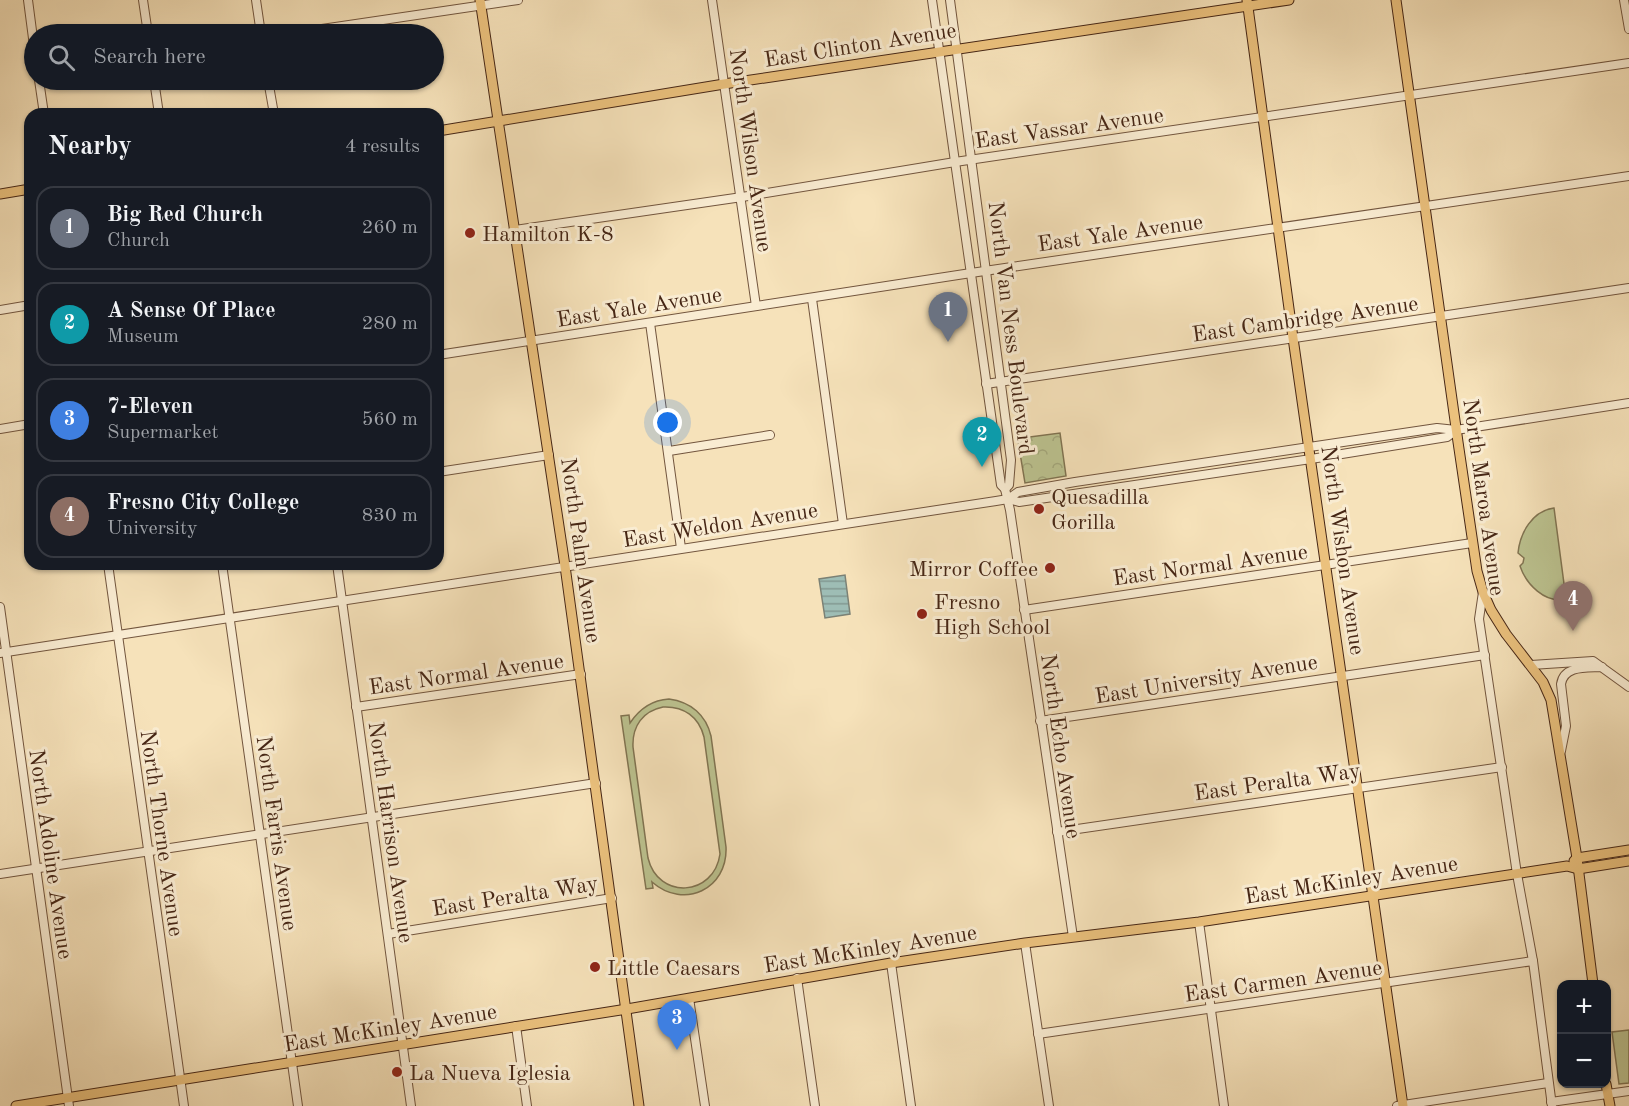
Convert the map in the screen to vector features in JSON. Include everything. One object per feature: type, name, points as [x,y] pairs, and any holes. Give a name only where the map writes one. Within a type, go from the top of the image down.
[{"type":"main road","name":"East Clinton Avenue","points":[[444,130],[1247,3],[1289,0]]},
{"type":"main road","name":"North Maroa Avenue","points":[[1396,0],[1472,543],[1483,592]]},
{"type":"main road","name":"North Palm Avenue","points":[[481,3],[566,566],[639,1106]]},
{"type":"main road","name":"North Wishon Avenue","points":[[1247,3],[1401,1106]]},
{"type":"main road","points":[[0,194],[24,190]]},
{"type":"main road","points":[[1483,592],[1500,625],[1543,682],[1551,700],[1577,858],[1592,980]]},
{"type":"main road","points":[[1568,866],[1577,858],[1629,850]]},
{"type":"main road","name":"East McKinley Avenue","points":[[16,1106],[69,1102],[180,1081],[627,1009],[891,963],[1025,943],[1199,922],[1568,866],[1578,869],[1629,861]]},
{"type":"main road","points":[[1607,1088],[1610,1106]]},
{"type":"street","points":[[28,0],[31,24]]},
{"type":"street","points":[[143,0],[147,24]]},
{"type":"street","points":[[256,0],[260,24]]},
{"type":"street","points":[[350,24],[481,3],[518,0]]},
{"type":"street","name":"North Wilson Avenue","points":[[711,0],[742,197],[756,306]]},
{"type":"street","name":"North Van Ness Boulevard","points":[[932,0],[1001,485],[1005,489],[1010,484],[1012,472],[950,0]]},
{"type":"street","points":[[1624,0],[1629,29]]},
{"type":"street","name":"East Vassar Avenue","points":[[515,230],[742,197],[955,162],[1629,63]]},
{"type":"street","points":[[40,90],[43,108]]},
{"type":"street","points":[[155,90],[158,108]]},
{"type":"street","points":[[270,90],[273,108]]},
{"type":"street","name":"East Yale Avenue","points":[[444,355],[987,270],[1629,176]]},
{"type":"street","name":"East Cambridge Avenue","points":[[986,384],[1629,288]]},
{"type":"street","points":[[812,298],[843,524]]},
{"type":"street","points":[[0,310],[24,307]]},
{"type":"street","points":[[650,323],[681,548]]},
{"type":"street","name":"East Weldon Avenue","points":[[1008,499],[1018,492],[1133,474],[1437,428],[1456,430],[1629,403]]},
{"type":"street","points":[[0,429],[24,425]]},
{"type":"street","name":"East Weldon Avenue","points":[[3,653],[1008,499],[1019,502],[1311,459],[1447,437],[1456,430]]},
{"type":"street","points":[[669,451],[770,435]]},
{"type":"street","points":[[444,471],[549,455]]},
{"type":"street","points":[[1218,461],[1219,473]]},
{"type":"street","points":[[1133,474],[1135,485]]},
{"type":"street","name":"North Echo Avenue","points":[[1005,489],[1073,937]]},
{"type":"street","name":"East Normal Avenue","points":[[1024,610],[1472,543]]},
{"type":"street","name":"North Thorne Avenue","points":[[109,570],[184,1106]]},
{"type":"street","name":"North Farris Avenue","points":[[223,570],[298,1106]]},
{"type":"street","name":"North Harrison Avenue","points":[[338,570],[411,1106]]},
{"type":"street","name":"North Maroa Avenue","points":[[1483,592],[1479,619],[1517,874],[1533,961],[1552,1104]]},
{"type":"street","name":"North Adoline Avenue","points":[[0,607],[3,653],[69,1102]]},
{"type":"street","name":"East University Avenue","points":[[1040,721],[1485,655]]},
{"type":"street","points":[[1531,665],[1593,661],[1629,687]]},
{"type":"street","points":[[1561,756],[1566,726],[1562,679],[1571,670],[1602,667]]},
{"type":"street","name":"East Normal Avenue","points":[[357,707],[580,674]]},
{"type":"street","name":"East Peralta Way","points":[[1057,832],[1502,767]]},
{"type":"street","points":[[0,874],[596,783]]},
{"type":"street","name":"East Peralta Way","points":[[388,934],[612,898]]},
{"type":"street","points":[[1199,922],[1224,1106]]},
{"type":"street","points":[[1025,943],[1049,1106]]},
{"type":"street","name":"East Carmen Avenue","points":[[1038,1035],[1533,961]]},
{"type":"street","points":[[891,963],[910,1106]]},
{"type":"street","points":[[797,978],[815,1106]]},
{"type":"street","points":[[689,998],[705,1106]]},
{"type":"street","points":[[516,1026],[527,1106]]},
{"type":"street","points":[[1401,1106],[1548,1083]]},
{"type":"street","points":[[1552,1104],[1629,1091]]},
{"type":"green space","points":[[1060,433],[1066,476],[1025,483],[1018,441],[1022,438]]},
{"type":"green space","points":[[1554,508],[1566,599],[1558,600],[1544,596],[1532,586],[1520,566],[1524,558],[1518,553],[1521,538],[1528,524],[1539,513]]},
{"type":"green space","points":[[669,699],[691,706],[709,729],[726,847],[725,862],[720,874],[702,891],[690,894],[677,894],[664,890],[652,882],[653,888],[646,889],[621,716],[629,715],[630,723],[647,706]],"holes":[[[671,707],[690,714],[702,730],[720,854],[716,868],[708,879],[686,888],[674,887],[663,881],[654,872],[648,858],[633,747],[634,732],[644,716],[656,709]]]},
{"type":"green space","points":[[1629,1030],[1629,1083],[1619,1084],[1612,1032]]},
{"type":"water","points":[[845,575],[850,614],[825,618],[819,579]]},
{"type":"place","name":"Hamilton K-8","points":[[470,233]]},
{"type":"place","name":"Big Red Church","points":[[948,342]]},
{"type":"place","name":"A Sense Of Place","points":[[982,467]]},
{"type":"place","name":"Quesadilla Gorilla","points":[[1039,509]]},
{"type":"place","name":"Mirror Coffee","points":[[1050,568]]},
{"type":"place","name":"Fresno High School","points":[[922,614]]},
{"type":"place","name":"Fresno City College","points":[[1573,631]]},
{"type":"place","name":"Little Caesars","points":[[595,967]]},
{"type":"place","name":"7-Eleven","points":[[677,1050]]},
{"type":"place","name":"La Nueva Iglesia","points":[[397,1072]]}]
